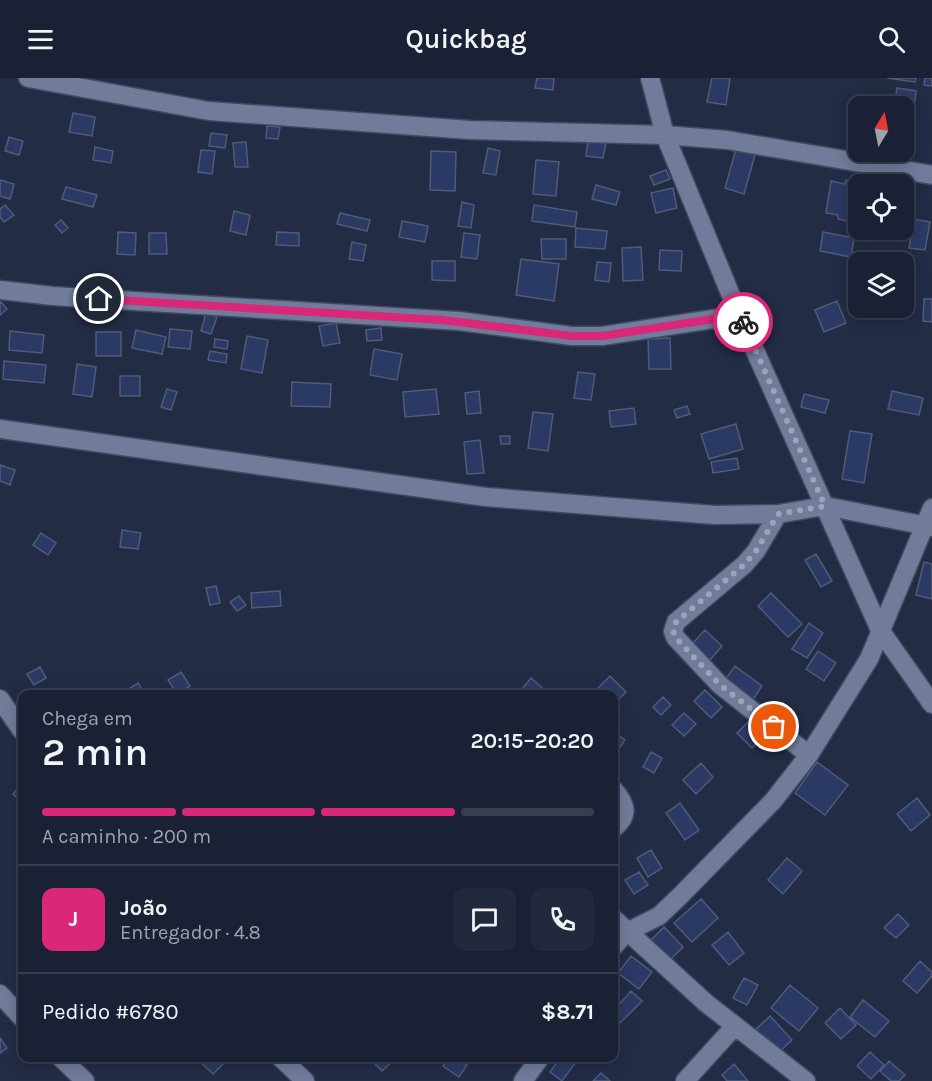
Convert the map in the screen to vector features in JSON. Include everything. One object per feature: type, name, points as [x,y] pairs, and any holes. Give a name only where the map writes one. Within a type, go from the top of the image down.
[{"type":"street","points":[[28,78],[210,111],[260,117],[470,130],[665,135],[736,141],[932,175]]},
{"type":"street","points":[[650,78],[665,135],[740,315],[880,630],[932,704]]},
{"type":"street","points":[[0,290],[52,296],[448,320],[572,336],[602,336],[740,315]]},
{"type":"street","points":[[0,429],[486,497],[715,515],[778,514],[825,506],[929,520],[880,630],[870,659],[809,755],[773,801],[680,896],[659,916],[627,932],[618,942]]},
{"type":"street","points":[[778,514],[756,551],[676,622],[673,630],[675,637],[720,685],[809,755]]},
{"type":"street","points":[[0,699],[18,725]]},
{"type":"street","points":[[618,795],[626,811],[618,824]]},
{"type":"street","points":[[618,923],[735,1026],[806,1081]]},
{"type":"street","points":[[0,994],[18,1014]]},
{"type":"street","points":[[684,1081],[735,1026]]},
{"type":"street","points":[[66,1062],[85,1081]]},
{"type":"street","points":[[285,1062],[305,1081]]},
{"type":"street","points":[[523,1081],[537,1062]]},
{"type":"building","points":[[537,78],[554,78],[553,90],[535,88]]},
{"type":"building","points":[[712,78],[730,78],[726,105],[707,102]]},
{"type":"building","points":[[887,78],[916,78],[915,82]]},
{"type":"building","points":[[925,78],[932,78],[932,86],[924,85]]},
{"type":"building","points":[[897,88],[916,91],[914,107],[914,96],[896,96]]},
{"type":"building","points":[[73,113],[95,117],[92,136],[69,132]]},
{"type":"building","points":[[267,126],[280,127],[278,139],[266,138]]},
{"type":"building","points":[[211,133],[227,135],[225,148],[209,146]]},
{"type":"building","points":[[9,137],[23,141],[19,155],[5,151]]},
{"type":"building","points":[[588,140],[606,143],[603,158],[586,156]]},
{"type":"building","points":[[246,142],[248,167],[235,167],[233,143]]},
{"type":"building","points":[[95,147],[113,151],[111,163],[93,160]]},
{"type":"building","points":[[488,148],[500,151],[496,175],[483,173]]},
{"type":"building","points":[[736,149],[755,155],[744,194],[725,188]]},
{"type":"building","points":[[201,150],[215,151],[212,174],[198,172]]},
{"type":"building","points":[[431,151],[456,152],[455,191],[430,190]]},
{"type":"building","points":[[536,160],[559,162],[556,196],[533,194]]},
{"type":"building","points":[[666,170],[670,179],[654,185],[650,176]]},
{"type":"building","points":[[0,180],[14,184],[10,199],[0,196]]},
{"type":"building","points":[[848,180],[848,221],[838,219],[838,215],[826,213],[831,181],[845,184]]},
{"type":"building","points":[[596,185],[620,192],[616,205],[592,199]]},
{"type":"building","points":[[66,187],[97,195],[93,207],[62,199]]},
{"type":"building","points":[[673,188],[677,208],[656,213],[651,193]]},
{"type":"building","points":[[462,202],[474,205],[471,228],[458,226]]},
{"type":"building","points":[[5,205],[14,215],[4,222],[0,217],[0,209]]},
{"type":"building","points":[[534,205],[577,212],[575,227],[532,221]]},
{"type":"building","points":[[234,211],[250,215],[246,235],[230,231]]},
{"type":"building","points":[[340,213],[370,220],[367,231],[337,224]]},
{"type":"building","points":[[914,219],[930,222],[925,250],[909,248],[910,240],[914,240]]},
{"type":"building","points":[[61,220],[68,228],[62,233],[55,225]]},
{"type":"building","points":[[402,221],[428,226],[425,242],[399,237]]},
{"type":"building","points":[[576,228],[607,231],[605,249],[575,247]]},
{"type":"building","points":[[118,232],[136,233],[135,255],[117,254]]},
{"type":"building","points":[[277,232],[299,233],[299,246],[276,245]]},
{"type":"building","points":[[823,232],[854,240],[852,252],[848,252],[848,256],[820,251]]},
{"type":"building","points":[[149,233],[166,233],[167,254],[149,254]]},
{"type":"building","points":[[464,233],[480,235],[477,259],[461,257]]},
{"type":"building","points":[[541,239],[566,239],[566,259],[542,259]]},
{"type":"building","points":[[352,242],[366,245],[363,261],[349,259]]},
{"type":"building","points":[[641,247],[643,280],[623,281],[622,248]]},
{"type":"building","points":[[660,250],[682,251],[681,271],[659,270]]},
{"type":"building","points":[[521,259],[559,264],[554,301],[516,295]]},
{"type":"building","points":[[432,261],[455,261],[455,281],[432,280]]},
{"type":"building","points":[[597,262],[611,263],[609,282],[595,280]]},
{"type":"building","points":[[924,299],[932,299],[932,322],[923,321]]},
{"type":"building","points":[[0,301],[7,309],[0,315]]},
{"type":"building","points":[[837,301],[846,323],[824,332],[815,310]]},
{"type":"building","points":[[206,313],[217,317],[211,334],[201,331]]},
{"type":"building","points":[[336,323],[340,343],[323,346],[319,326]]},
{"type":"building","points":[[381,328],[382,340],[367,341],[366,330]]},
{"type":"building","points":[[170,329],[192,331],[190,349],[168,347]]},
{"type":"building","points":[[136,330],[166,337],[162,354],[132,348]]},
{"type":"building","points":[[10,331],[44,335],[42,353],[9,350]]},
{"type":"building","points":[[96,332],[121,332],[121,356],[96,356]]},
{"type":"building","points":[[247,336],[268,340],[262,373],[241,369]]},
{"type":"building","points":[[670,338],[671,369],[649,369],[648,339]]},
{"type":"building","points":[[215,339],[228,341],[227,349],[214,347]]},
{"type":"building","points":[[374,349],[402,354],[397,380],[370,375]]},
{"type":"building","points":[[210,351],[227,354],[226,363],[208,360]]},
{"type":"building","points":[[4,361],[46,365],[44,383],[3,379]]},
{"type":"building","points":[[77,364],[96,367],[92,397],[73,394]]},
{"type":"building","points":[[578,372],[595,374],[591,400],[574,398]]},
{"type":"building","points":[[120,376],[140,376],[140,396],[120,396]]},
{"type":"building","points":[[292,382],[331,384],[330,407],[291,406]]},
{"type":"building","points":[[167,389],[177,392],[171,410],[161,407]]},
{"type":"building","points":[[436,389],[439,414],[405,417],[403,392]]},
{"type":"building","points":[[479,391],[481,413],[467,414],[465,393]]},
{"type":"building","points":[[892,391],[923,398],[919,415],[888,409]]},
{"type":"building","points":[[804,394],[829,400],[825,413],[801,407]]},
{"type":"building","points":[[687,406],[690,414],[677,418],[674,410]]},
{"type":"building","points":[[634,408],[636,424],[611,427],[609,411]]},
{"type":"building","points":[[533,412],[553,414],[548,451],[528,448]]},
{"type":"building","points":[[736,424],[743,449],[709,459],[701,434]]},
{"type":"building","points":[[850,431],[872,434],[864,483],[842,479]]},
{"type":"building","points":[[500,436],[510,436],[510,444],[501,444]]},
{"type":"building","points":[[480,440],[484,473],[467,474],[464,442]]},
{"type":"building","points":[[737,458],[739,469],[713,473],[711,462]]},
{"type":"building","points":[[0,465],[15,470],[10,485],[0,481]]},
{"type":"building","points":[[122,530],[141,533],[138,549],[120,547]]},
{"type":"building","points":[[41,533],[56,543],[48,555],[33,545]]},
{"type":"building","points":[[816,554],[832,581],[821,587],[805,560]]},
{"type":"building","points":[[924,562],[932,564],[932,599],[916,595]]},
{"type":"building","points":[[216,586],[220,603],[210,605],[206,588]]},
{"type":"building","points":[[280,591],[281,606],[252,608],[251,593]]},
{"type":"building","points":[[771,593],[802,624],[788,637],[758,606]]},
{"type":"building","points":[[239,596],[246,605],[237,611],[230,602]]},
{"type":"building","points":[[809,623],[823,633],[807,658],[792,649]]},
{"type":"building","points":[[705,630],[722,646],[710,660],[692,644]]},
{"type":"building","points":[[818,651],[836,663],[824,681],[806,669]]},
{"type":"building","points":[[735,666],[762,686],[752,701],[724,681]]},
{"type":"building","points":[[40,667],[46,678],[34,685],[27,674]]},
{"type":"building","points":[[181,672],[190,686],[184,690],[174,690],[168,680]]},
{"type":"building","points":[[610,676],[626,692],[618,700],[618,690],[596,690]]},
{"type":"building","points":[[531,678],[545,690],[521,690]]},
{"type":"building","points":[[138,683],[142,690],[127,690]]},
{"type":"building","points":[[705,690],[722,707],[711,718],[694,701]]},
{"type":"building","points":[[663,697],[671,705],[661,715],[653,707]]},
{"type":"building","points":[[684,713],[696,724],[684,736],[672,725]]},
{"type":"building","points":[[751,719],[766,734],[752,748],[737,733]]},
{"type":"building","points":[[618,735],[625,740],[618,750]]},
{"type":"building","points":[[651,752],[662,758],[654,773],[643,767]]},
{"type":"building","points":[[817,762],[848,785],[825,815],[795,793]]},
{"type":"building","points":[[701,763],[713,777],[696,794],[683,780]]},
{"type":"building","points":[[18,788],[18,799],[13,794]]},
{"type":"building","points":[[917,798],[930,815],[911,831],[897,814]]},
{"type":"building","points":[[680,803],[699,830],[685,840],[666,813]]},
{"type":"building","points":[[651,850],[662,868],[648,877],[637,858]]},
{"type":"building","points":[[787,858],[802,871],[783,894],[768,880]]},
{"type":"building","points":[[639,872],[648,885],[634,894],[625,880]]},
{"type":"building","points":[[701,899],[718,918],[692,942],[674,923]]},
{"type":"building","points":[[898,914],[909,925],[896,938],[884,928]]},
{"type":"building","points":[[664,927],[683,947],[670,960],[650,941]]},
{"type":"building","points":[[728,932],[744,953],[729,965],[712,945]]},
{"type":"building","points":[[631,956],[652,972],[639,989],[618,973]]},
{"type":"building","points":[[920,961],[932,972],[932,976],[917,993],[903,981]]},
{"type":"building","points":[[744,978],[758,985],[747,1005],[733,998]]},
{"type":"building","points":[[790,985],[818,1008],[799,1031],[771,1008]]},
{"type":"building","points":[[631,991],[642,1001],[618,1025],[618,1006]]},
{"type":"building","points":[[863,1000],[889,1021],[875,1037],[850,1017]]},
{"type":"building","points":[[840,1008],[856,1025],[841,1039],[825,1023]]},
{"type":"building","points":[[770,1016],[792,1040],[777,1054],[755,1030]]},
{"type":"building","points":[[0,1038],[7,1048],[0,1053]]},
{"type":"building","points":[[870,1052],[884,1065],[871,1079],[857,1066]]},
{"type":"building","points":[[889,1061],[905,1075],[899,1081],[891,1081],[880,1071]]},
{"type":"building","points":[[200,1062],[225,1062],[213,1074]]},
{"type":"building","points":[[373,1062],[392,1062],[382,1071]]},
{"type":"building","points":[[446,1062],[462,1062],[467,1065],[459,1077],[443,1066]]},
{"type":"building","points":[[557,1062],[576,1062],[562,1081],[550,1072]]},
{"type":"building","points":[[734,1064],[748,1081],[727,1081],[722,1075]]},
{"type":"building","points":[[601,1073],[610,1081],[593,1081]]},
{"type":"way so far","points":[[743,322],[825,506],[778,514],[756,551],[745,564],[676,622],[673,630],[675,637],[720,685],[774,727]]},
{"type":"route","points":[[99,299],[459,321],[572,336],[602,336],[740,315],[743,322]]}]
